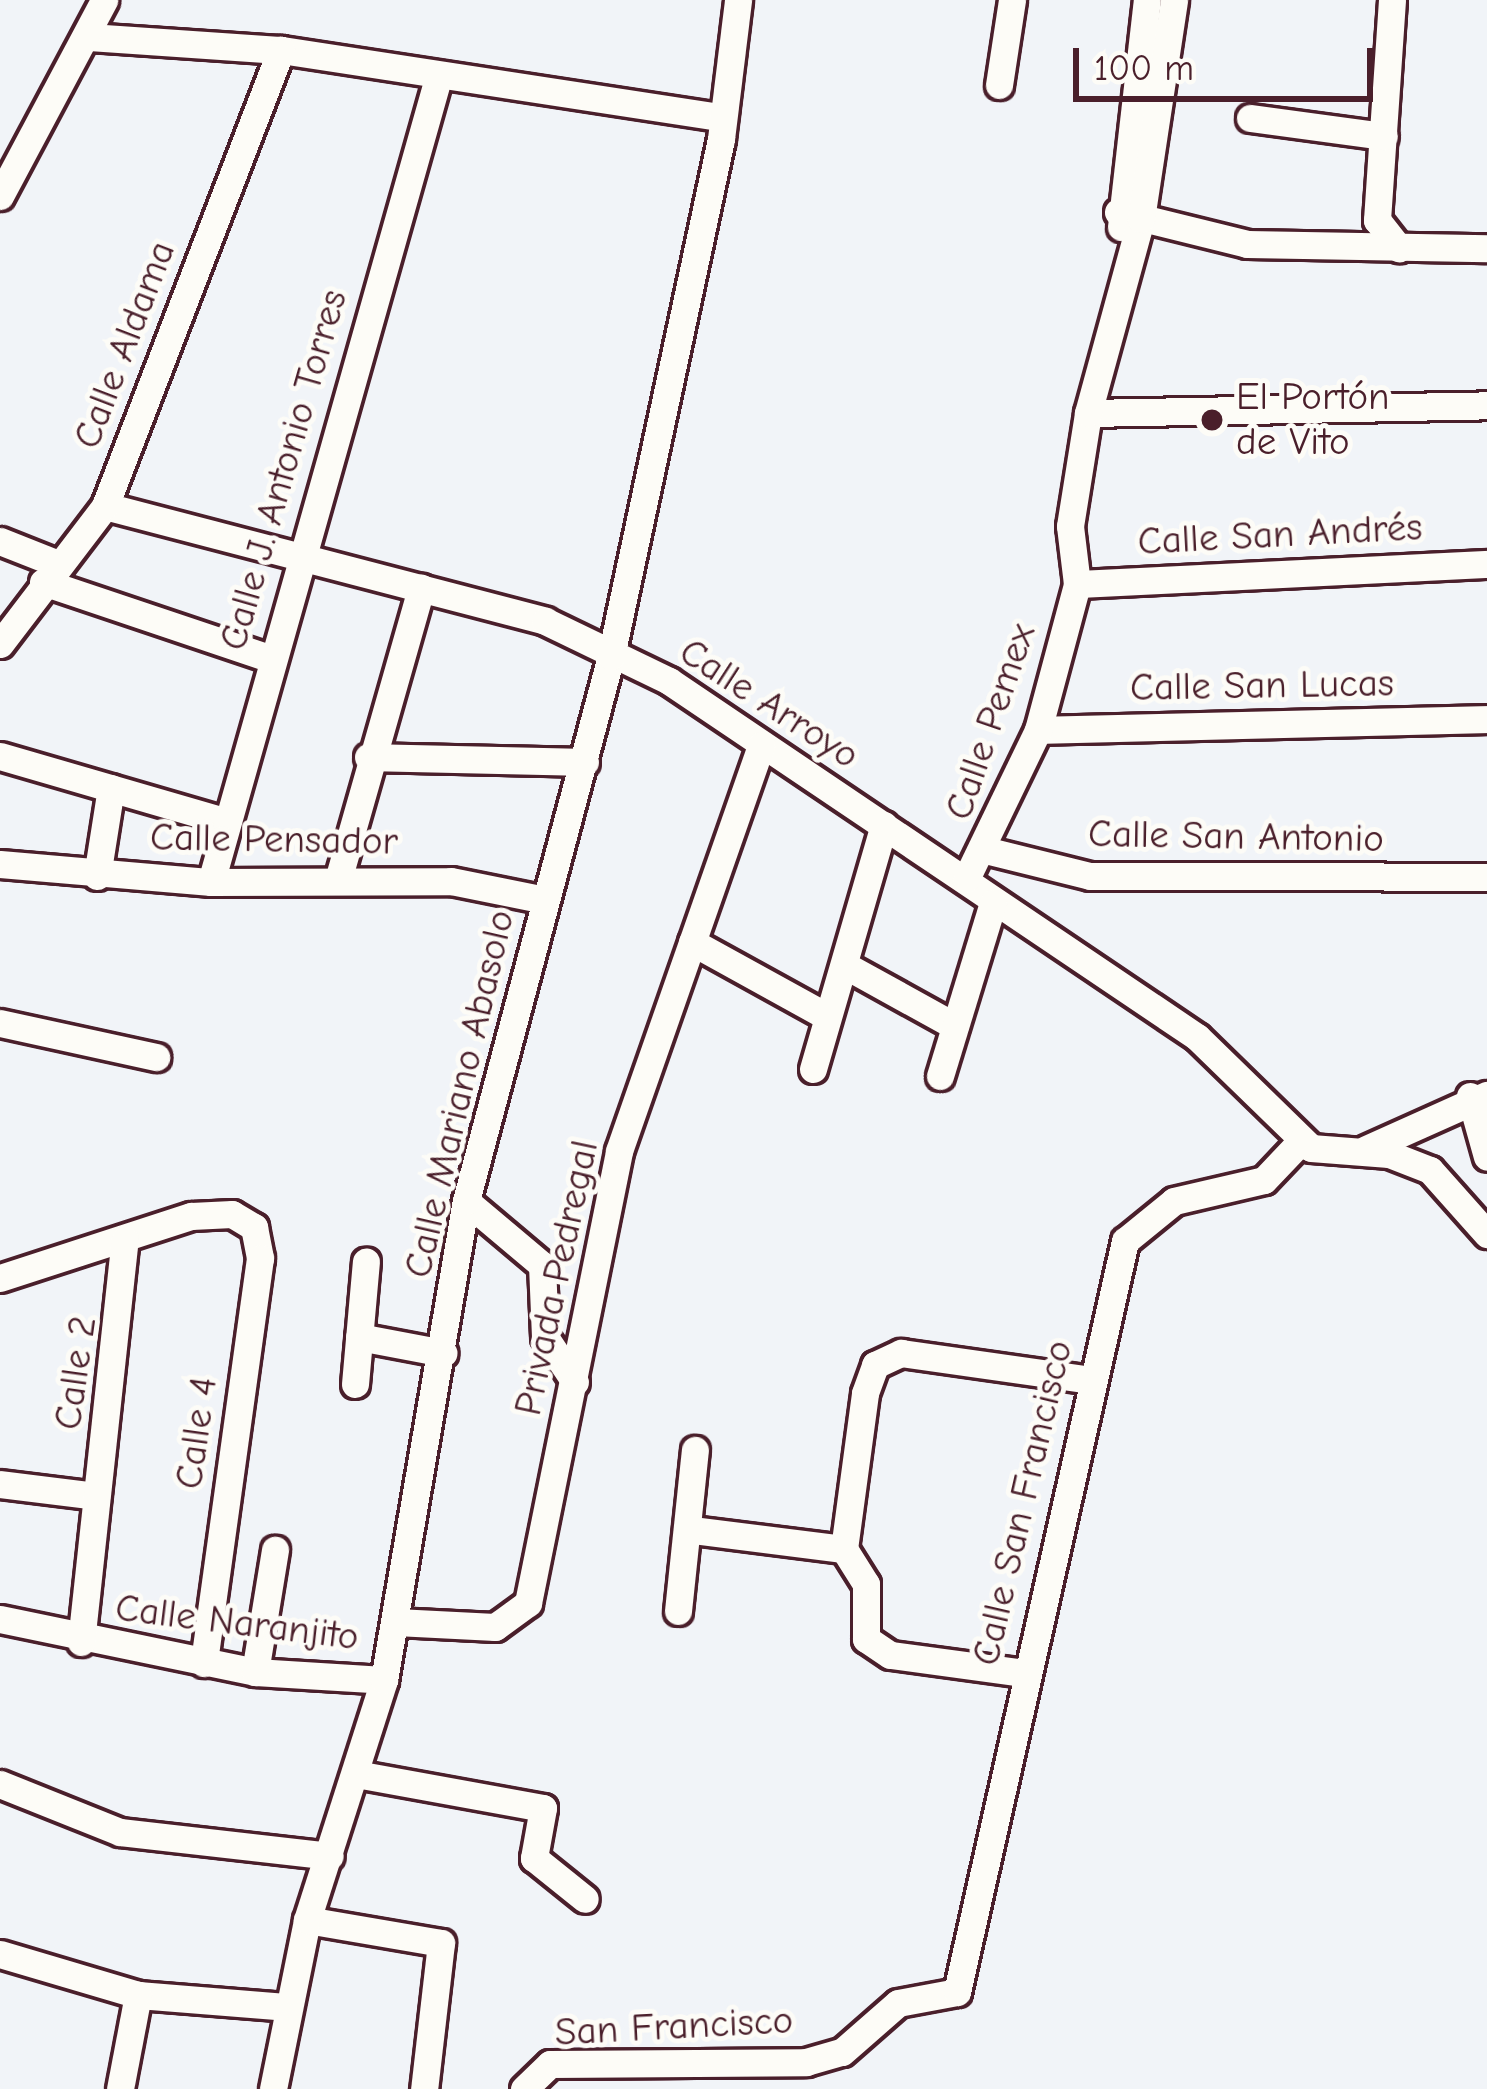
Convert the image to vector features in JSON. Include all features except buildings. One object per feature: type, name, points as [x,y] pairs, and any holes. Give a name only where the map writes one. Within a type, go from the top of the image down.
[{"type":"street","points":[[0,196],[104,0]]},
{"type":"street","name":"Calle Mariano Abasolo","points":[[273,2089],[286,2007],[308,1920],[384,1680],[444,1353],[466,1201],[611,656],[737,0]]},
{"type":"street","points":[[999,85],[1012,0]]},
{"type":"street","points":[[1077,584],[1070,526],[1088,413],[1126,252],[1148,0]]},
{"type":"street","points":[[1129,216],[1174,0]]},
{"type":"street","points":[[1392,0],[1377,220],[1400,248]]},
{"type":"street","points":[[88,37],[281,50],[436,82],[718,117]]},
{"type":"street","name":"Calle Aldama","points":[[0,644],[105,506],[281,50]]},
{"type":"street","name":"Calle J. Antonio Torres","points":[[211,882],[269,658],[436,82]]},
{"type":"street","points":[[1250,118],[1384,136]]},
{"type":"street","points":[[1129,216],[1247,244],[1347,241],[1400,248],[1487,248]]},
{"type":"street","points":[[1347,241],[1377,220]]},
{"type":"street","points":[[1088,413],[1487,405]]},
{"type":"street","name":"Calle Arroyo","points":[[105,506],[544,621],[611,656],[761,745],[1198,1037],[1302,1140]]},
{"type":"street","points":[[0,541],[50,573],[269,658]]},
{"type":"street","name":"Calle San Andrés","points":[[1077,584],[1487,564]]},
{"type":"street","name":"Calle Pemex","points":[[966,879],[988,851],[1039,730],[1077,584]]},
{"type":"street","points":[[338,880],[368,757],[421,588]]},
{"type":"street","name":"Calle San Lucas","points":[[1039,730],[1487,719]]},
{"type":"street","name":"Privada Pedregal","points":[[396,1622],[511,1624],[538,1579],[620,1151],[761,745]]},
{"type":"street","points":[[0,756],[224,821]]},
{"type":"street","points":[[368,757],[585,763]]},
{"type":"street","points":[[97,876],[111,788]]},
{"type":"street","points":[[813,1069],[826,1016],[848,967],[884,825]]},
{"type":"street","name":"Calle San Antonio","points":[[988,851],[1090,875],[1487,877]]},
{"type":"street","name":"Calle Pensador","points":[[0,864],[97,876],[211,882],[451,881],[545,900]]},
{"type":"street","points":[[940,1076],[993,903]]},
{"type":"street","points":[[692,942],[826,1016]]},
{"type":"street","points":[[848,967],[955,1026]]},
{"type":"street","points":[[0,1023],[156,1057]]},
{"type":"street","points":[[1362,1151],[1479,1095],[1487,1157]]},
{"type":"street","points":[[1302,1140],[1322,1153],[1362,1151],[1430,1170],[1487,1234]]},
{"type":"street","name":"Calle San Francisco","points":[[958,1992],[1024,1673],[1118,1261],[1138,1222],[1174,1201],[1264,1180],[1302,1140]]},
{"type":"street","points":[[466,1201],[542,1265],[545,1337],[575,1382]]},
{"type":"street","name":"Calle 4","points":[[125,1239],[191,1216],[246,1218],[260,1258],[205,1663]]},
{"type":"street","points":[[0,1278],[125,1239]]},
{"type":"street","name":"Calle 2","points":[[81,1642],[96,1496],[116,1392],[125,1239]]},
{"type":"street","points":[[355,1384],[366,1261]]},
{"type":"street","points":[[359,1337],[444,1353]]},
{"type":"street","points":[[1024,1673],[875,1648],[860,1624],[866,1584],[844,1549],[865,1393],[884,1356],[1091,1380]]},
{"type":"street","points":[[678,1611],[693,1530],[695,1450]]},
{"type":"street","points":[[0,1484],[96,1496]]},
{"type":"street","points":[[693,1530],[844,1549]]},
{"type":"street","points":[[255,1672],[275,1550]]},
{"type":"street","name":"Calle Naranjito","points":[[0,1619],[81,1642],[255,1672],[384,1680]]},
{"type":"street","points":[[356,1774],[542,1808],[536,1863],[585,1899]]},
{"type":"street","points":[[0,1784],[120,1832],[330,1856]]},
{"type":"street","points":[[308,1920],[441,1943],[424,2089]]},
{"type":"street","points":[[0,1954],[138,1995],[286,2007]]},
{"type":"street","name":"San Francisco","points":[[524,2089],[550,2064],[806,2062],[842,2052],[898,2003],[958,1992]]},
{"type":"street","points":[[120,2089],[138,1995]]},
{"type":"place","name":"El Portón de Vito","points":[[1212,420]]}]
